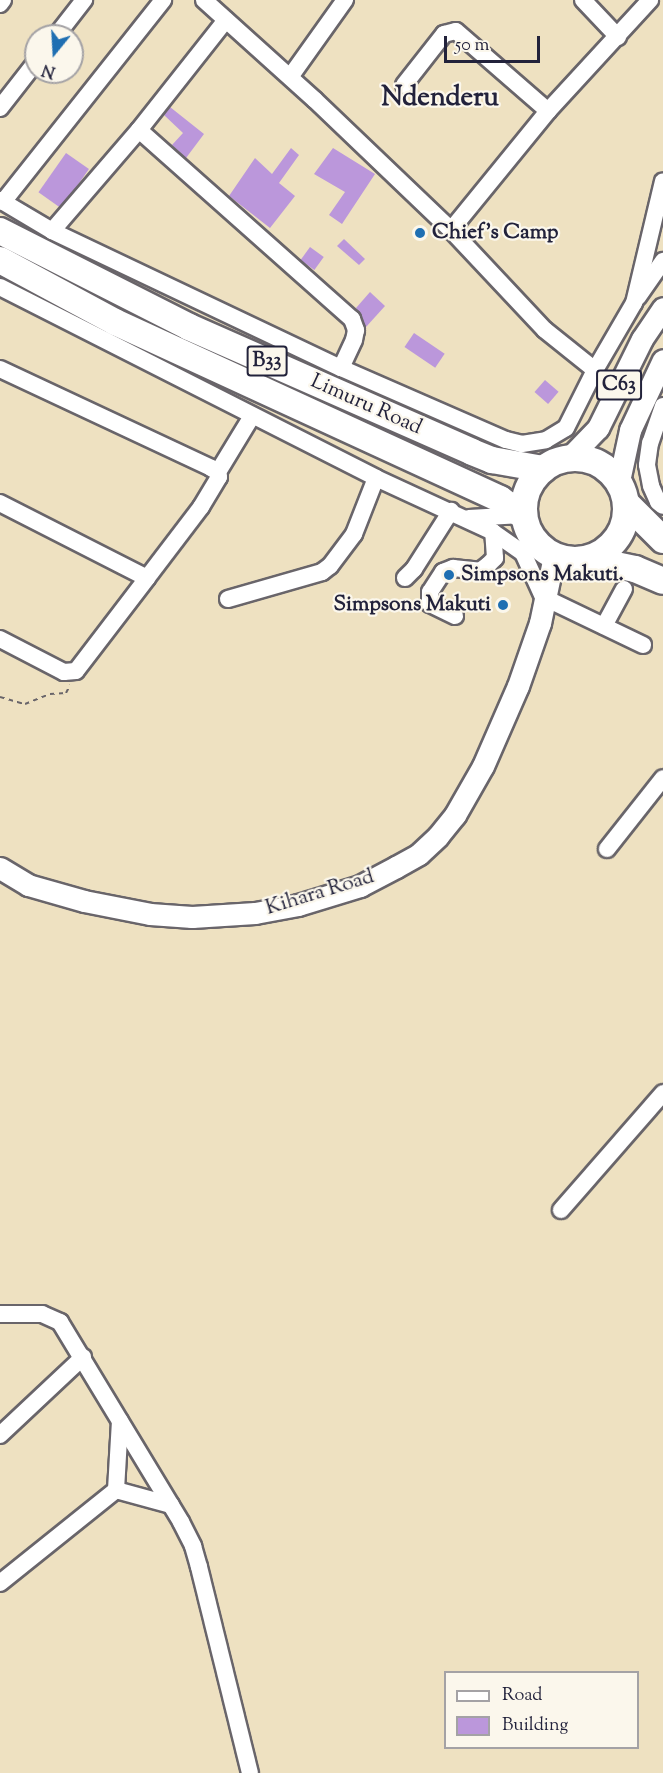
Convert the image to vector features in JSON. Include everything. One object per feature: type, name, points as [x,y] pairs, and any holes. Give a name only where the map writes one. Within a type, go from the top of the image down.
[{"type":"highway","name":"Limuru Road","points":[[0,231],[189,327],[461,447],[492,460],[543,470]]},
{"type":"highway","name":"Limuru Road","points":[[0,260],[115,322],[500,499],[522,515]]},
{"type":"highway","points":[[663,540],[639,520],[609,470],[587,459],[569,458],[543,470],[526,491],[522,515],[534,541],[542,550],[571,560],[587,559],[634,569],[663,581]]},
{"type":"highway","points":[[587,559],[602,552],[615,541],[624,523],[623,493]]},
{"type":"main road","name":"C63","points":[[569,458],[598,428],[642,339],[663,308]]},
{"type":"main road","name":"C63","points":[[623,493],[630,430],[663,360]]},
{"type":"main road","name":"Kihara Road","points":[[0,868],[28,885],[51,892],[150,914],[182,916],[255,913],[298,904],[360,886],[419,854],[455,815],[483,766],[518,686],[540,622],[543,597],[554,556]]},
{"type":"street","points":[[0,4],[3,0]]},
{"type":"street","points":[[65,24],[84,0]]},
{"type":"street","points":[[163,0],[1,201],[52,231],[341,368],[506,440],[522,444],[546,440],[566,428],[595,370],[634,303],[663,261]]},
{"type":"street","points":[[204,0],[290,77],[451,230],[545,330],[595,370]]},
{"type":"street","points":[[290,77],[345,0]]},
{"type":"street","points":[[583,0],[618,37]]},
{"type":"street","points":[[451,230],[548,111],[650,0]]},
{"type":"street","points":[[52,231],[139,130],[226,20]]},
{"type":"street","points":[[404,85],[444,34],[456,31],[548,111]]},
{"type":"street","points":[[0,108],[24,77]]},
{"type":"street","points":[[139,130],[352,319],[356,330],[354,340],[341,368]]},
{"type":"street","points":[[634,303],[663,182]]},
{"type":"street","points":[[0,287],[375,478],[493,531],[522,553],[543,597],[643,645]]},
{"type":"street","points":[[0,369],[218,472]]},
{"type":"street","points":[[663,406],[650,443],[647,465],[651,486],[658,502],[663,506]]},
{"type":"street","points":[[0,639],[64,672],[71,672],[81,667],[201,507],[218,480],[218,472],[252,416]]},
{"type":"street","points":[[228,599],[322,572],[330,566],[354,534],[375,478]]},
{"type":"street","points":[[0,503],[147,578]]},
{"type":"street","points":[[458,515],[522,515]]},
{"type":"street","points":[[405,578],[458,515]]},
{"type":"street","points":[[455,616],[430,604],[430,592],[443,572],[453,568],[480,571],[488,565],[495,558],[493,531]]},
{"type":"street","points":[[604,626],[624,589]]},
{"type":"street","points":[[607,849],[663,778]]},
{"type":"street","points":[[561,1210],[663,1093]]},
{"type":"street","points":[[0,1314],[52,1317],[60,1322],[171,1505],[193,1546],[250,1773]]},
{"type":"street","points":[[0,1435],[83,1357]]},
{"type":"street","points":[[0,1583],[116,1490],[120,1420]]},
{"type":"street","points":[[116,1490],[171,1505]]},
{"type":"path","points":[[1,699],[25,704],[50,694],[66,693],[81,667]]},
{"type":"building","points":[[170,107],[204,134],[186,158],[172,145],[183,133],[164,115]]},
{"type":"building","points":[[291,148],[299,155],[279,183],[295,196],[270,228],[229,196],[255,158],[272,174]]},
{"type":"building","points":[[333,148],[375,174],[342,224],[329,215],[345,192],[314,174]]},
{"type":"building","points":[[66,153],[89,169],[61,208],[38,192]]},
{"type":"building","points":[[344,239],[365,259],[359,265],[337,246]]},
{"type":"building","points":[[310,247],[324,257],[314,270],[301,260]]},
{"type":"building","points":[[370,292],[385,306],[366,327],[356,308]]},
{"type":"building","points":[[414,333],[445,354],[435,368],[404,347]]},
{"type":"building","points":[[545,380],[559,392],[548,404],[535,392]]},
{"type":"place","name":"Chief's Camp","points":[[420,233]]},
{"type":"place","name":"Simpsons Makuti.","points":[[449,575]]},
{"type":"place","name":"Simpsons Makuti","points":[[503,605]]},
{"type":"district","name":"Ndenderu","points":[[440,99]]}]
